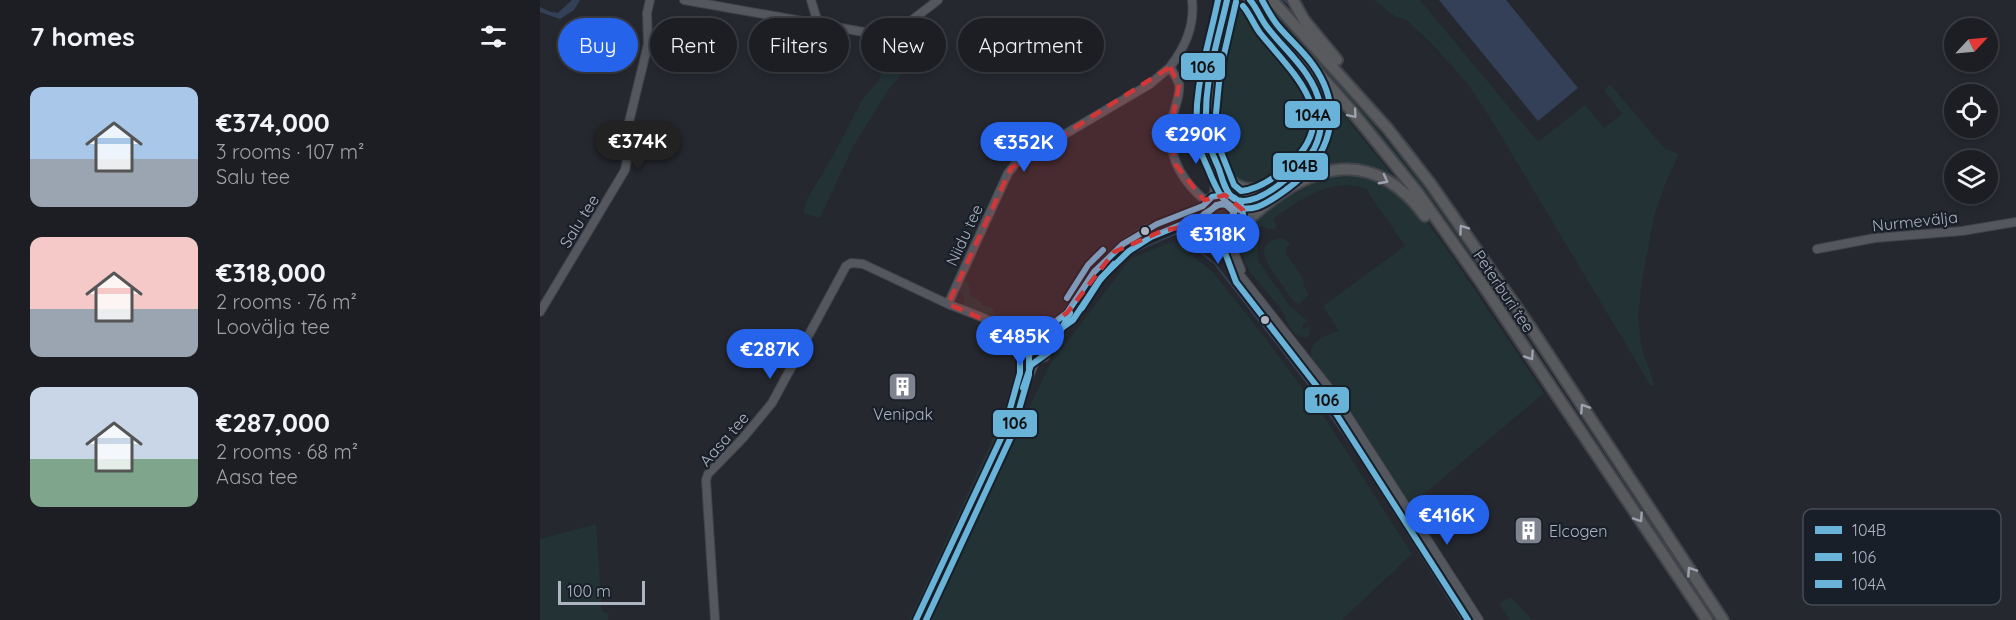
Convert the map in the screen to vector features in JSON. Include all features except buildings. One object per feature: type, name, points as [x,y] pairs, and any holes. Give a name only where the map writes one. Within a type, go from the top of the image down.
[{"type":"highway","name":"Peterburi tee","points":[[1272,0],[1388,129],[1464,231],[1723,620]]},
{"type":"highway","points":[[1293,0],[1315,35],[1353,78],[1358,96]]},
{"type":"highway","name":"Peterburi tee","points":[[1254,4],[1308,61],[1418,194],[1483,285],[1707,620]]},
{"type":"highway","points":[[1234,198],[1252,200],[1293,174],[1304,164],[1317,143],[1322,120],[1320,103],[1313,82],[1297,59],[1265,25],[1254,4]]},
{"type":"highway","points":[[1217,166],[1234,185],[1244,189],[1270,189]]},
{"type":"highway","points":[[1237,231],[1270,202],[1308,178],[1336,169],[1362,170],[1404,192],[1418,206],[1466,271],[1483,285]]},
{"type":"street","name":"Salu tee","points":[[540,312],[626,170],[629,122],[648,44],[647,13],[650,0]]},
{"type":"street","points":[[684,0],[789,18]]},
{"type":"street","points":[[811,0],[816,18]]},
{"type":"street","points":[[849,28],[889,35],[938,0]]},
{"type":"street","points":[[1192,0],[1190,31],[1170,68],[1179,85],[1170,134],[1172,154],[1183,177],[1207,201]]},
{"type":"street","points":[[1227,0],[1207,106],[1207,153],[1215,187],[1201,211],[1202,224],[1337,398],[1479,620]]},
{"type":"street","name":"Niidu tee","points":[[948,303],[1011,168],[1150,84],[1170,68]]},
{"type":"street","points":[[1207,139],[1217,166],[1244,216],[1237,231],[1233,250],[1244,277]]},
{"type":"street","points":[[948,303],[999,326],[1017,338],[1027,357],[1036,360],[1045,357],[1094,272],[1123,244],[1147,229],[1207,201],[1225,195],[1234,198]]},
{"type":"street","name":"Nurmevälja","points":[[1817,249],[1875,238],[1962,231],[2016,222]]},
{"type":"street","points":[[1114,252],[1187,223],[1202,224]]},
{"type":"street","points":[[1213,236],[1226,238],[1237,231]]},
{"type":"street","name":"Aasa tee","points":[[715,620],[706,480],[708,474],[743,438],[771,403],[846,266],[851,263],[863,264],[948,303]]},
{"type":"street","points":[[999,326],[1029,330],[1041,329],[1066,313],[1077,299]]},
{"type":"street","points":[[1041,329],[1050,337],[1050,349]]},
{"type":"street","points":[[1003,434],[1020,373],[1020,346],[1024,334],[1029,330]]},
{"type":"street","points":[[916,620],[1036,360]]},
{"type":"highlighted area","points":[[1170,67],[1179,85],[1170,134],[1176,165],[1204,200],[1225,195],[1243,210],[1241,227],[1226,238],[1213,236],[1202,223],[1162,231],[1114,252],[1067,313],[1041,329],[999,326],[948,304],[1011,168]]},
{"type":"shaded area","points":[[1236,0],[1293,60],[1308,82],[1317,110],[1317,129],[1306,156],[1266,185],[1251,186],[1231,177],[1218,160],[1214,143],[1213,103],[1219,60],[1232,2],[1237,5],[1234,1]]},
{"type":"shaded area","points":[[1258,0],[1263,0],[1341,84],[1437,202],[1487,270],[1719,620],[1714,620],[1556,378],[1445,220],[1324,70]]},
{"type":"shaded area","points":[[1374,0],[1420,0],[1538,142],[1585,105],[1604,128],[1622,114],[1604,90],[1610,84],[1665,149],[1679,154],[1654,216],[1638,319],[1642,349],[1655,386],[1650,385],[1470,87],[1436,48],[1406,19],[1396,17]]},
{"type":"shaded area","points":[[883,72],[904,72],[888,90],[853,147],[820,218],[803,213],[807,199],[862,100]]},
{"type":"shaded area","points":[[1316,82],[1403,188],[1365,169],[1340,164],[1306,175],[1264,201],[1262,198],[1305,167],[1323,139]]},
{"type":"shaded area","points":[[1324,175],[1366,175],[1391,187],[1424,218],[1544,393],[1411,505],[1342,398],[1311,357],[1313,346],[1319,339],[1339,331],[1323,306],[1405,246],[1366,189],[1340,186],[1316,192],[1273,219],[1277,225],[1275,229],[1262,226],[1256,229],[1259,262],[1289,305],[1308,321],[1302,325],[1304,329],[1310,326],[1309,336],[1304,338],[1295,334],[1285,320],[1281,309],[1249,271],[1240,249],[1235,249],[1238,239],[1257,217],[1296,188]]},
{"type":"shaded area","points":[[1222,198],[1234,204],[1240,216],[1234,228],[1222,234],[1210,228],[1204,216],[1210,204]]},
{"type":"shaded area","points":[[1192,225],[1202,230],[1223,254],[1216,258],[1194,240],[1185,226]]},
{"type":"shaded area","points":[[1281,238],[1290,244],[1286,253],[1305,282],[1303,285],[1309,294],[1299,305],[1271,270],[1265,257],[1266,245]]},
{"type":"shaded area","points":[[1174,241],[1212,271],[1259,330],[1325,418],[1412,554],[1342,620],[926,620],[1050,364],[1131,258]]},
{"type":"shaded area","points":[[966,281],[970,295],[982,305],[993,308],[996,320],[964,306],[963,295],[958,291],[962,283]]},
{"type":"shaded area","points":[[1036,333],[1044,336],[1047,344],[1044,352],[1036,355],[1028,352],[1025,344],[1028,336]]},
{"type":"shaded area","points":[[1013,339],[1017,348],[1017,372],[1002,424],[912,620],[909,620],[1004,414],[1015,376]]},
{"type":"shaded area","points":[[596,524],[602,612],[609,613],[608,620],[540,620],[540,539]]},
{"type":"shaded area","points":[[1510,597],[1533,620],[1510,620],[1499,604]]},
{"type":"water","points":[[572,0],[580,0],[574,10],[562,18],[540,12],[540,7],[558,13]]},
{"type":"water","points":[[1439,0],[1506,0],[1578,88],[1538,121]]},
{"type":"waterway","points":[[1283,0],[1287,3],[1285,0]]},
{"type":"waterway","points":[[1189,228],[1196,229],[1217,252]]},
{"type":"waterway","points":[[1100,278],[1128,256],[1181,232],[1183,238],[1215,264],[1307,383],[1355,451],[1462,620]]},
{"type":"transit line","name":"106","points":[[1218,0],[1199,88],[1196,124],[1202,155],[1219,192],[1229,205],[1240,210]]},
{"type":"transit line","name":"104B","points":[[1227,0],[1211,69],[1206,122],[1210,147],[1226,189],[1233,198],[1242,201],[1265,194],[1290,176],[1314,149],[1321,122],[1320,105],[1312,83],[1267,27],[1250,0]]},
{"type":"transit line","name":"106","points":[[1224,204],[1243,209],[1258,207],[1279,195],[1302,177],[1314,163],[1323,148],[1328,133],[1331,116],[1329,99],[1323,82],[1309,60],[1276,24],[1262,0]]},
{"type":"transit line","name":"104A","points":[[1236,2],[1220,72],[1215,124],[1221,152],[1234,185],[1241,191],[1254,188],[1279,174],[1305,147],[1313,129],[1313,112],[1308,96],[1298,79],[1260,33],[1243,6]]},
{"type":"transit line","name":"104B","points":[[916,620],[1003,434],[1020,373],[1020,343],[1024,334],[1032,329],[1041,329],[1052,324],[1067,313],[1094,272],[1123,244],[1157,224],[1203,206],[1212,197],[1231,196],[1241,205],[1243,218],[1238,230],[1233,234],[1225,237],[1213,236],[1202,223]]},
{"type":"transit line","name":"104A","points":[[1220,204],[1228,205],[1233,211],[1232,224],[1223,228],[1204,214],[1220,204]]},
{"type":"transit line","name":"106","points":[[926,620],[1011,437],[1029,375],[1031,340],[1056,332],[1073,320],[1101,278],[1129,251],[1151,237],[1207,214],[1216,205],[1225,204],[1234,212],[1234,220],[1224,232],[1224,250],[1236,282],[1326,398],[1468,620]]},
{"type":"transit line","name":"104A","points":[[1067,298],[1088,265],[1103,250]]},
{"type":"transit line","name":"104A","points":[[1082,308],[1100,280],[1114,264]]},
{"type":"transit line","name":"104B","points":[[1023,388],[1031,365],[1049,352],[1070,313]]},
{"type":"transit line","name":"104A","points":[[1047,336],[1042,347],[1029,354],[1030,340],[1047,336]]},
{"type":"place","name":"Venipak","points":[[903,386]]},
{"type":"place","name":"Elcogen","points":[[1528,531]]}]
